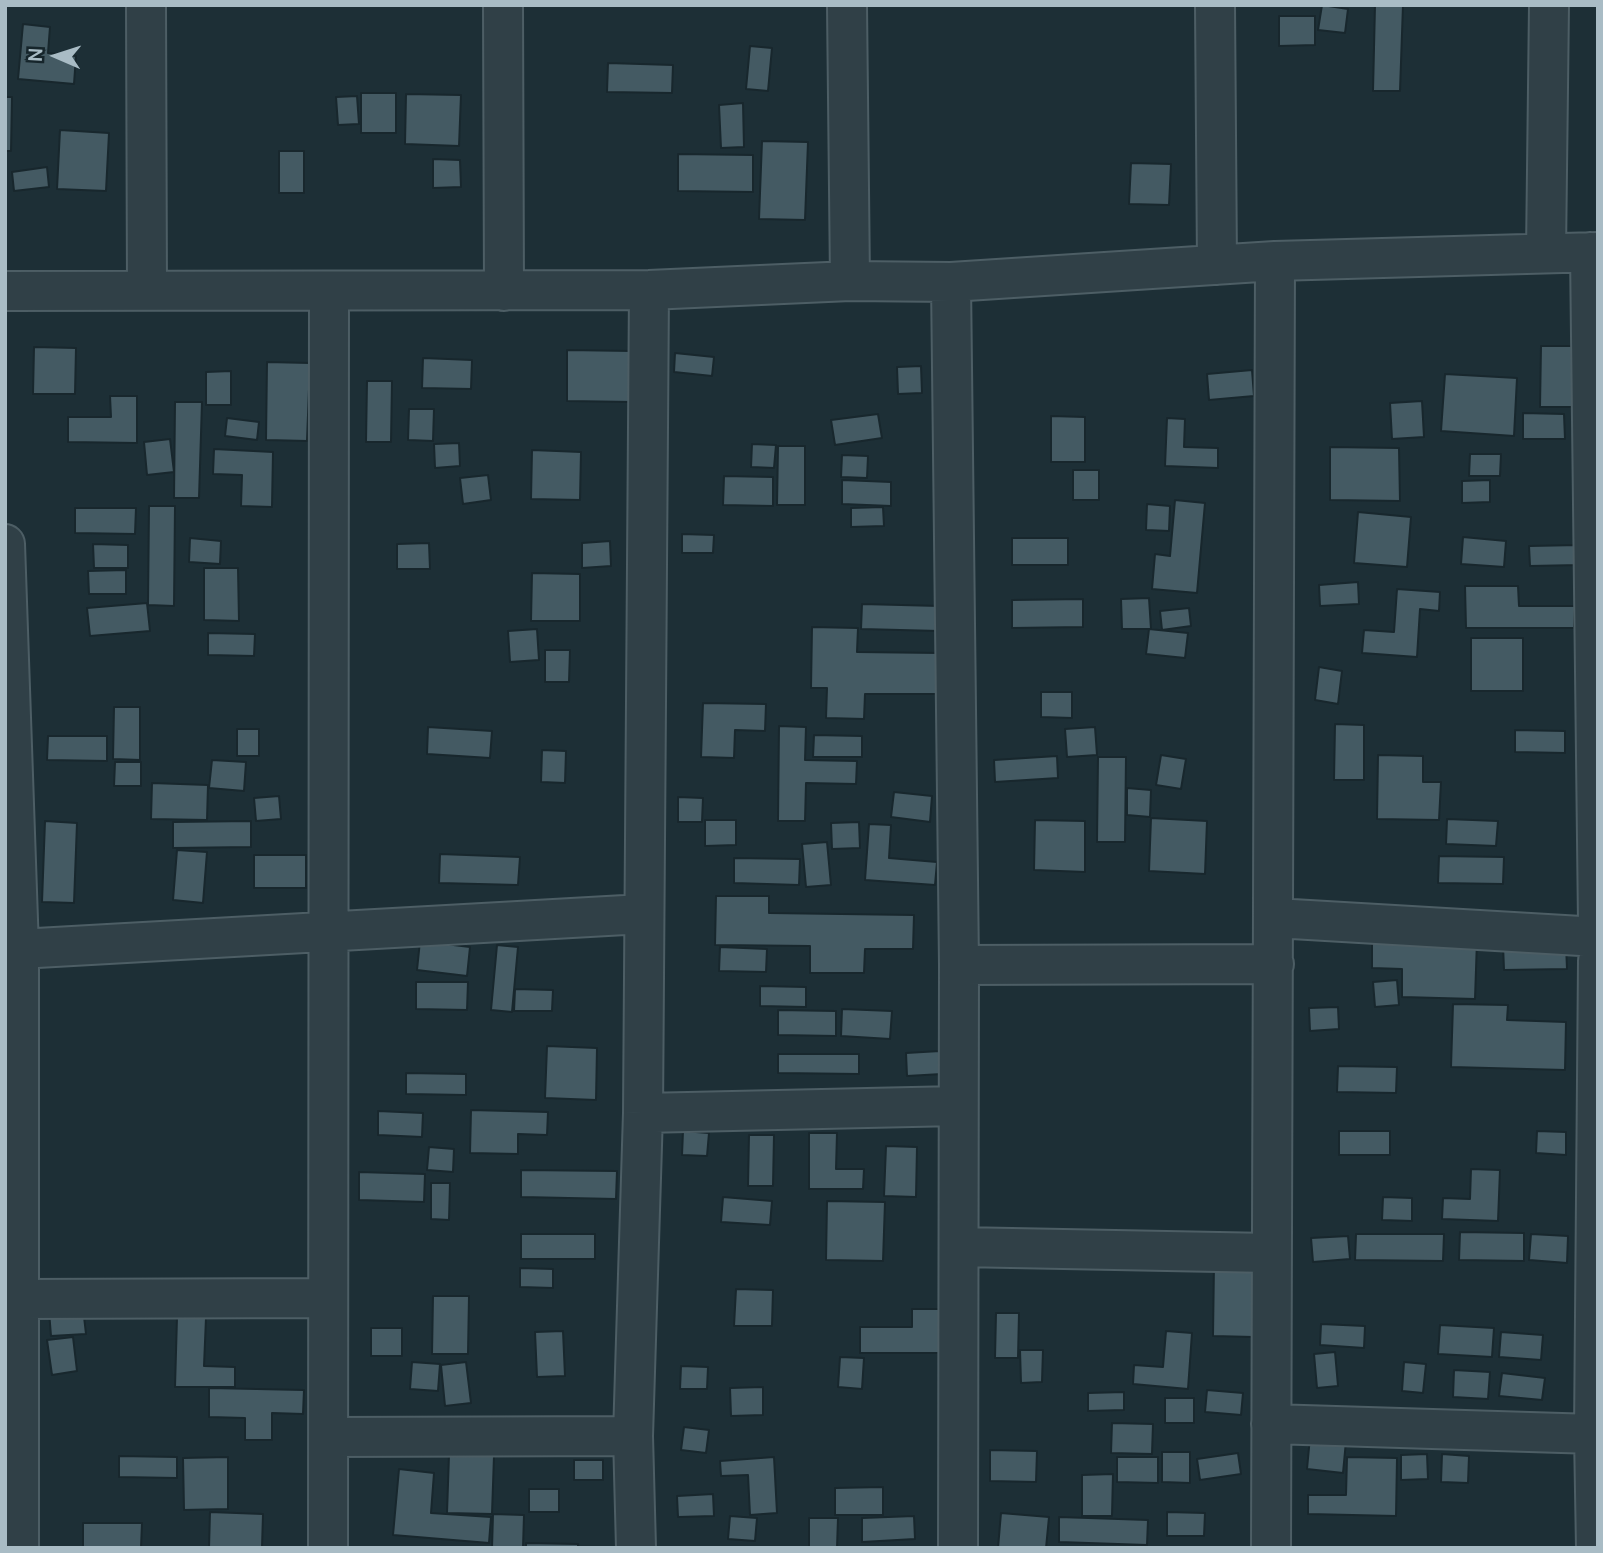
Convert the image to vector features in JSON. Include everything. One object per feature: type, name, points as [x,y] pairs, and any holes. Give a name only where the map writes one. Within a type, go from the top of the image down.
[{"type":"street","points":[[146,5],[147,290]]},
{"type":"street","points":[[503,5],[504,291]]},
{"type":"street","points":[[847,5],[850,281]]},
{"type":"street","points":[[1215,5],[1217,265]]},
{"type":"street","points":[[1546,252],[1549,5]]},
{"type":"street","points":[[5,291],[328,293],[649,290],[850,281],[951,282],[1275,261],[1594,252],[1598,923]]},
{"type":"street","points":[[1271,1548],[1275,261]]},
{"type":"street","points":[[951,282],[960,1247],[958,1548]]},
{"type":"street","points":[[636,1548],[634,1436],[643,1113],[649,290]]},
{"type":"street","points":[[328,293],[328,1548]]},
{"type":"street","points":[[5,544],[19,949],[13,1110],[20,1299],[19,1548]]},
{"type":"street","points":[[19,949],[643,914]]},
{"type":"street","points":[[1275,918],[1598,937]]},
{"type":"street","points":[[1596,1548],[1594,1434],[1598,961]]},
{"type":"street","points":[[958,965],[1274,964]]},
{"type":"street","points":[[643,1113],[957,1107]]},
{"type":"street","points":[[960,1247],[1270,1252]]},
{"type":"street","points":[[20,1299],[327,1298]]},
{"type":"street","points":[[1271,1424],[1594,1434]]},
{"type":"street","points":[[330,1437],[634,1436]]},
{"type":"building","points":[[1322,5],[1348,9],[1345,33],[1318,30]]},
{"type":"building","points":[[1375,5],[1403,5],[1400,91],[1373,91]]},
{"type":"building","points":[[1279,16],[1315,16],[1315,45],[1279,46]]},
{"type":"building","points":[[23,24],[50,27],[48,53],[76,56],[74,84],[18,79]]},
{"type":"building","points":[[750,46],[772,48],[768,91],[746,89]]},
{"type":"building","points":[[608,63],[673,65],[672,93],[607,92]]},
{"type":"building","points":[[361,93],[396,93],[396,133],[361,133]]},
{"type":"building","points":[[406,94],[461,95],[459,146],[405,144]]},
{"type":"building","points":[[357,96],[359,124],[338,125],[336,97]]},
{"type":"building","points":[[5,97],[12,97],[11,151],[5,151]]},
{"type":"building","points":[[743,103],[744,147],[721,148],[719,105]]},
{"type":"building","points":[[60,130],[109,133],[106,191],[57,189]]},
{"type":"building","points":[[762,141],[808,142],[805,220],[759,219]]},
{"type":"building","points":[[279,151],[304,151],[304,193],[279,193]]},
{"type":"building","points":[[678,154],[753,155],[753,192],[678,191]]},
{"type":"building","points":[[433,159],[460,160],[461,187],[433,188]]},
{"type":"building","points":[[1131,163],[1171,164],[1169,205],[1129,204]]},
{"type":"building","points":[[47,167],[49,187],[14,191],[12,172]]},
{"type":"building","points":[[1541,346],[1579,346],[1578,407],[1540,407]]},
{"type":"building","points":[[34,347],[76,348],[75,394],[33,394]]},
{"type":"building","points":[[567,350],[632,351],[632,402],[567,401]]},
{"type":"building","points":[[675,353],[714,357],[712,376],[674,372]]},
{"type":"building","points":[[423,358],[472,360],[471,389],[422,388]]},
{"type":"building","points":[[267,362],[310,363],[307,441],[266,440]]},
{"type":"building","points":[[921,366],[922,393],[898,394],[897,367]]},
{"type":"building","points":[[1252,370],[1254,396],[1209,400],[1207,374]]},
{"type":"building","points":[[231,371],[231,405],[206,405],[206,372]]},
{"type":"building","points":[[1445,374],[1517,378],[1514,436],[1441,431]]},
{"type":"building","points":[[367,381],[392,381],[391,442],[366,442]]},
{"type":"building","points":[[110,396],[137,396],[137,443],[68,442],[68,417],[111,417]]},
{"type":"building","points":[[1422,401],[1424,437],[1392,439],[1390,403]]},
{"type":"building","points":[[175,402],[202,402],[199,498],[174,498]]},
{"type":"building","points":[[409,409],[434,409],[433,441],[408,440]]},
{"type":"building","points":[[1523,413],[1564,414],[1565,439],[1523,439]]},
{"type":"building","points":[[878,414],[882,438],[835,445],[831,420]]},
{"type":"building","points":[[1051,416],[1085,417],[1085,462],[1051,462]]},
{"type":"building","points":[[227,418],[259,422],[257,440],[225,436]]},
{"type":"building","points":[[1167,418],[1185,419],[1184,447],[1218,448],[1218,468],[1165,466]]},
{"type":"building","points":[[170,439],[174,472],[147,475],[144,442]]},
{"type":"building","points":[[459,443],[460,466],[435,468],[434,444]]},
{"type":"building","points":[[752,444],[776,445],[774,468],[751,467]]},
{"type":"building","points":[[778,446],[805,446],[805,505],[777,505]]},
{"type":"building","points":[[1330,447],[1399,448],[1400,501],[1330,500]]},
{"type":"building","points":[[214,449],[273,452],[272,507],[241,506],[242,475],[213,474]]},
{"type":"building","points":[[532,450],[581,452],[580,500],[531,499]]},
{"type":"building","points":[[1470,454],[1501,454],[1500,476],[1469,476]]},
{"type":"building","points":[[842,455],[868,456],[867,478],[841,477]]},
{"type":"building","points":[[1073,470],[1099,470],[1099,500],[1073,500]]},
{"type":"building","points":[[488,475],[491,500],[463,504],[460,478]]},
{"type":"building","points":[[724,476],[773,477],[773,506],[723,505]]},
{"type":"building","points":[[842,480],[891,482],[891,506],[842,504]]},
{"type":"building","points":[[1490,480],[1490,502],[1462,503],[1462,481]]},
{"type":"building","points":[[1175,500],[1205,503],[1197,593],[1152,589],[1155,554],[1170,556]]},
{"type":"building","points":[[1147,504],[1170,506],[1169,531],[1146,530]]},
{"type":"building","points":[[149,506],[175,506],[174,606],[148,605]]},
{"type":"building","points":[[883,507],[884,526],[851,527],[851,508]]},
{"type":"building","points":[[75,508],[136,508],[135,534],[75,533]]},
{"type":"building","points":[[1358,512],[1411,517],[1407,567],[1354,563]]},
{"type":"building","points":[[682,534],[714,535],[713,553],[682,553]]},
{"type":"building","points":[[1463,537],[1506,541],[1504,567],[1461,564]]},
{"type":"building","points":[[190,538],[221,541],[220,564],[189,562]]},
{"type":"building","points":[[1012,538],[1068,538],[1068,565],[1012,565]]},
{"type":"building","points":[[610,541],[611,566],[582,568],[582,543]]},
{"type":"building","points":[[429,543],[430,569],[397,569],[397,544]]},
{"type":"building","points":[[93,544],[128,545],[128,568],[94,568]]},
{"type":"building","points":[[1579,545],[1580,565],[1530,566],[1529,546]]},
{"type":"building","points":[[204,568],[238,568],[239,621],[204,620]]},
{"type":"building","points":[[126,570],[126,594],[89,594],[88,571]]},
{"type":"building","points":[[532,573],[580,574],[580,621],[531,621]]},
{"type":"building","points":[[1358,582],[1359,604],[1320,606],[1319,585]]},
{"type":"building","points":[[1465,586],[1518,586],[1519,606],[1575,606],[1574,628],[1466,628]]},
{"type":"building","points":[[1397,589],[1440,592],[1439,611],[1420,609],[1417,657],[1362,653],[1364,630],[1394,632]]},
{"type":"building","points":[[1149,598],[1151,629],[1122,629],[1121,599]]},
{"type":"building","points":[[1083,599],[1083,627],[1012,628],[1012,600]]},
{"type":"building","points":[[147,603],[150,631],[90,636],[87,608]]},
{"type":"building","points":[[862,604],[940,606],[939,631],[861,629]]},
{"type":"building","points":[[1189,608],[1191,626],[1162,630],[1160,611]]},
{"type":"building","points":[[812,627],[858,628],[857,652],[941,653],[940,694],[865,694],[864,719],[826,718],[827,688],[811,688]]},
{"type":"building","points":[[537,629],[539,660],[510,662],[508,631]]},
{"type":"building","points":[[1149,629],[1188,633],[1185,658],[1146,654]]},
{"type":"building","points":[[208,633],[255,634],[254,656],[208,655]]},
{"type":"building","points":[[1471,638],[1523,638],[1523,691],[1471,691]]},
{"type":"building","points":[[545,650],[570,650],[569,682],[545,682]]},
{"type":"building","points":[[1319,667],[1342,671],[1338,704],[1315,700]]},
{"type":"building","points":[[1041,692],[1072,692],[1072,718],[1041,717]]},
{"type":"building","points":[[703,703],[766,704],[765,731],[735,730],[734,758],[701,757]]},
{"type":"building","points":[[114,707],[140,707],[140,760],[113,759]]},
{"type":"building","points":[[1335,724],[1364,725],[1364,780],[1334,780]]},
{"type":"building","points":[[779,726],[806,727],[805,760],[857,761],[856,784],[806,783],[805,821],[778,821]]},
{"type":"building","points":[[428,727],[492,731],[490,758],[427,754]]},
{"type":"building","points":[[1095,727],[1097,755],[1067,757],[1065,729]]},
{"type":"building","points":[[237,729],[259,729],[259,756],[237,756]]},
{"type":"building","points":[[1515,730],[1565,731],[1565,753],[1515,752]]},
{"type":"building","points":[[814,735],[862,736],[862,757],[813,757]]},
{"type":"building","points":[[48,736],[107,736],[107,761],[47,760]]},
{"type":"building","points":[[542,750],[566,751],[565,783],[541,782]]},
{"type":"building","points":[[1161,755],[1186,759],[1181,789],[1156,785]]},
{"type":"building","points":[[1378,755],[1423,756],[1423,782],[1441,782],[1439,820],[1377,819]]},
{"type":"building","points":[[1057,756],[1058,778],[995,782],[994,760]]},
{"type":"building","points":[[1098,757],[1126,757],[1125,842],[1097,842]]},
{"type":"building","points":[[212,760],[246,762],[244,791],[209,788]]},
{"type":"building","points":[[115,762],[141,762],[141,786],[114,786]]},
{"type":"building","points":[[152,783],[208,785],[207,820],[151,819]]},
{"type":"building","points":[[1127,788],[1151,790],[1150,817],[1127,815]]},
{"type":"building","points":[[894,792],[932,796],[930,822],[891,817]]},
{"type":"building","points":[[279,796],[281,819],[256,821],[254,798]]},
{"type":"building","points":[[678,797],[703,798],[702,822],[678,822]]},
{"type":"building","points":[[1151,818],[1207,821],[1205,874],[1149,871]]},
{"type":"building","points":[[1447,819],[1498,821],[1496,846],[1446,844]]},
{"type":"building","points":[[705,820],[736,820],[736,845],[705,846]]},
{"type":"building","points":[[1035,820],[1085,821],[1085,872],[1034,870]]},
{"type":"building","points":[[45,821],[77,823],[74,903],[42,902]]},
{"type":"building","points":[[251,821],[251,847],[173,848],[173,822]]},
{"type":"building","points":[[859,822],[860,848],[832,849],[831,823]]},
{"type":"building","points":[[869,824],[891,825],[889,858],[937,862],[935,885],[865,880]]},
{"type":"building","points":[[827,842],[831,885],[806,887],[802,844]]},
{"type":"building","points":[[177,850],[207,852],[203,903],[173,900]]},
{"type":"building","points":[[440,854],[520,857],[518,885],[439,883]]},
{"type":"building","points":[[254,855],[306,855],[306,888],[254,888]]},
{"type":"building","points":[[1439,856],[1504,857],[1503,884],[1438,883]]},
{"type":"building","points":[[734,858],[800,859],[799,885],[734,883]]},
{"type":"building","points":[[716,896],[769,896],[769,913],[914,915],[913,949],[865,949],[864,973],[810,973],[810,946],[715,945]]},
{"type":"building","points":[[1372,938],[1477,940],[1475,999],[1402,997],[1402,969],[1372,968]]},
{"type":"building","points":[[420,941],[470,947],[467,976],[417,970]]},
{"type":"building","points":[[1566,944],[1567,969],[1504,970],[1503,945]]},
{"type":"building","points":[[497,945],[518,947],[512,1012],[491,1010]]},
{"type":"building","points":[[720,947],[767,949],[766,972],[719,971]]},
{"type":"building","points":[[1397,980],[1399,1005],[1375,1007],[1373,982]]},
{"type":"building","points":[[416,982],[468,982],[467,1010],[416,1009]]},
{"type":"building","points":[[760,986],[806,987],[806,1007],[760,1006]]},
{"type":"building","points":[[515,989],[553,990],[552,1011],[514,1011]]},
{"type":"building","points":[[1453,1004],[1508,1005],[1507,1020],[1566,1022],[1565,1070],[1451,1067]]},
{"type":"building","points":[[1338,1007],[1339,1029],[1310,1031],[1309,1008]]},
{"type":"building","points":[[842,1009],[892,1011],[890,1039],[841,1036]]},
{"type":"building","points":[[778,1010],[836,1011],[836,1036],[778,1035]]},
{"type":"building","points":[[547,1046],[597,1048],[596,1100],[545,1098]]},
{"type":"building","points":[[940,1051],[942,1074],[907,1076],[906,1053]]},
{"type":"building","points":[[778,1054],[859,1054],[859,1074],[778,1073]]},
{"type":"building","points":[[1338,1066],[1397,1067],[1396,1093],[1337,1092]]},
{"type":"building","points":[[406,1073],[466,1074],[466,1095],[406,1094]]},
{"type":"building","points":[[471,1110],[548,1112],[547,1135],[518,1134],[518,1154],[470,1153]]},
{"type":"building","points":[[378,1111],[423,1113],[422,1137],[378,1135]]},
{"type":"building","points":[[683,1131],[709,1133],[707,1156],[682,1155]]},
{"type":"building","points":[[1339,1131],[1390,1131],[1390,1155],[1339,1155]]},
{"type":"building","points":[[1537,1131],[1566,1132],[1566,1155],[1536,1153]]},
{"type":"building","points":[[809,1133],[837,1133],[836,1169],[864,1169],[863,1189],[809,1189]]},
{"type":"building","points":[[749,1135],[774,1135],[773,1186],[748,1186]]},
{"type":"building","points":[[886,1146],[917,1147],[916,1197],[884,1196]]},
{"type":"building","points":[[429,1147],[454,1149],[453,1172],[427,1170]]},
{"type":"building","points":[[1471,1169],[1500,1170],[1498,1221],[1442,1219],[1443,1198],[1470,1199]]},
{"type":"building","points":[[521,1170],[617,1171],[616,1199],[521,1197]]},
{"type":"building","points":[[359,1172],[425,1174],[424,1202],[359,1200]]},
{"type":"building","points":[[431,1183],[450,1183],[449,1220],[431,1219]]},
{"type":"building","points":[[723,1197],[772,1201],[770,1225],[721,1222]]},
{"type":"building","points":[[1383,1197],[1412,1198],[1412,1221],[1382,1220]]},
{"type":"building","points":[[827,1201],[885,1202],[883,1261],[826,1260]]},
{"type":"building","points":[[1460,1232],[1524,1233],[1524,1261],[1459,1260]]},
{"type":"building","points":[[521,1234],[595,1234],[595,1259],[521,1259]]},
{"type":"building","points":[[1356,1234],[1444,1234],[1443,1261],[1355,1260]]},
{"type":"building","points":[[1531,1234],[1568,1236],[1567,1263],[1529,1260]]},
{"type":"building","points":[[1348,1236],[1350,1259],[1313,1262],[1311,1238]]},
{"type":"building","points":[[1214,1262],[1254,1263],[1253,1337],[1213,1336]]},
{"type":"building","points":[[520,1268],[553,1269],[553,1288],[520,1287]]},
{"type":"building","points":[[736,1289],[773,1290],[772,1326],[734,1326]]},
{"type":"building","points":[[433,1296],[469,1296],[468,1354],[432,1354]]},
{"type":"building","points":[[83,1308],[86,1334],[51,1336],[49,1311]]},
{"type":"building","points":[[912,1309],[941,1309],[941,1353],[860,1353],[860,1327],[912,1327]]},
{"type":"building","points":[[996,1313],[1019,1313],[1018,1358],[995,1358]]},
{"type":"building","points":[[177,1317],[206,1318],[204,1366],[235,1367],[235,1387],[175,1387]]},
{"type":"building","points":[[1321,1324],[1365,1326],[1364,1348],[1320,1345]]},
{"type":"building","points":[[1440,1325],[1494,1328],[1492,1357],[1438,1354]]},
{"type":"building","points":[[371,1328],[402,1328],[402,1356],[371,1356]]},
{"type":"building","points":[[563,1331],[565,1376],[537,1377],[535,1332]]},
{"type":"building","points":[[1166,1331],[1192,1333],[1188,1389],[1133,1384],[1134,1365],[1163,1367]]},
{"type":"building","points":[[1501,1332],[1543,1335],[1541,1360],[1499,1357]]},
{"type":"building","points":[[73,1337],[77,1371],[52,1375],[47,1340]]},
{"type":"building","points":[[1020,1350],[1043,1350],[1042,1382],[1021,1383]]},
{"type":"building","points":[[1335,1352],[1338,1386],[1317,1388],[1314,1354]]},
{"type":"building","points":[[840,1357],[864,1358],[862,1389],[838,1387]]},
{"type":"building","points":[[412,1362],[440,1364],[438,1391],[410,1389]]},
{"type":"building","points":[[466,1362],[471,1403],[445,1406],[441,1365]]},
{"type":"building","points":[[1404,1362],[1426,1364],[1423,1393],[1402,1391]]},
{"type":"building","points":[[681,1366],[708,1367],[707,1389],[680,1389]]},
{"type":"building","points":[[1454,1370],[1490,1372],[1488,1399],[1453,1397]]},
{"type":"building","points":[[1502,1373],[1545,1378],[1542,1400],[1499,1396]]},
{"type":"building","points":[[763,1387],[763,1415],[731,1416],[730,1388]]},
{"type":"building","points":[[209,1388],[304,1390],[303,1414],[272,1413],[272,1440],[245,1440],[245,1418],[209,1417]]},
{"type":"building","points":[[1207,1390],[1243,1393],[1241,1415],[1205,1412]]},
{"type":"building","points":[[1124,1392],[1124,1410],[1088,1411],[1088,1393]]},
{"type":"building","points":[[1165,1398],[1194,1398],[1194,1423],[1165,1423]]},
{"type":"building","points":[[1112,1423],[1153,1424],[1152,1454],[1111,1453]]},
{"type":"building","points":[[684,1427],[709,1430],[706,1453],[681,1450]]},
{"type":"building","points":[[1310,1437],[1346,1441],[1343,1473],[1307,1469]]},
{"type":"building","points":[[990,1450],[1037,1451],[1036,1482],[990,1481]]},
{"type":"building","points":[[1162,1452],[1190,1452],[1190,1483],[1162,1482]]},
{"type":"building","points":[[1238,1453],[1241,1474],[1200,1480],[1197,1459]]},
{"type":"building","points":[[1427,1454],[1428,1479],[1401,1480],[1401,1455]]},
{"type":"building","points":[[1442,1454],[1469,1456],[1468,1483],[1441,1482]]},
{"type":"building","points":[[449,1455],[494,1456],[492,1514],[447,1513]]},
{"type":"building","points":[[119,1456],[177,1457],[177,1478],[119,1477]]},
{"type":"building","points":[[228,1457],[228,1509],[184,1510],[183,1458]]},
{"type":"building","points":[[774,1457],[777,1513],[750,1515],[748,1475],[721,1476],[720,1461]]},
{"type":"building","points":[[1117,1457],[1158,1457],[1158,1483],[1117,1482]]},
{"type":"building","points":[[1347,1457],[1397,1458],[1396,1516],[1308,1514],[1308,1495],[1346,1495]]},
{"type":"building","points":[[574,1460],[603,1460],[603,1480],[574,1480]]},
{"type":"building","points":[[399,1469],[434,1473],[431,1513],[491,1517],[489,1543],[393,1535]]},
{"type":"building","points":[[1113,1474],[1112,1516],[1082,1516],[1082,1475]]},
{"type":"building","points":[[883,1487],[883,1515],[835,1515],[835,1488]]},
{"type":"building","points":[[529,1489],[559,1489],[559,1512],[529,1512]]},
{"type":"building","points":[[713,1494],[714,1516],[678,1517],[677,1496]]},
{"type":"building","points":[[210,1512],[263,1514],[262,1548],[209,1548]]},
{"type":"building","points":[[1167,1512],[1205,1513],[1204,1536],[1167,1536]]},
{"type":"building","points":[[1001,1513],[1049,1517],[1046,1548],[998,1548]]},
{"type":"building","points":[[493,1514],[524,1515],[523,1548],[492,1548]]},
{"type":"building","points":[[730,1516],[757,1518],[755,1541],[728,1539]]},
{"type":"building","points":[[914,1516],[915,1539],[862,1542],[862,1518]]},
{"type":"building","points":[[1059,1517],[1148,1520],[1147,1545],[1059,1542]]},
{"type":"building","points":[[809,1518],[838,1518],[837,1548],[809,1548]]},
{"type":"building","points":[[83,1523],[142,1523],[141,1548],[83,1548]]},
{"type":"building","points":[[526,1543],[578,1544],[578,1548],[526,1548]]}]
